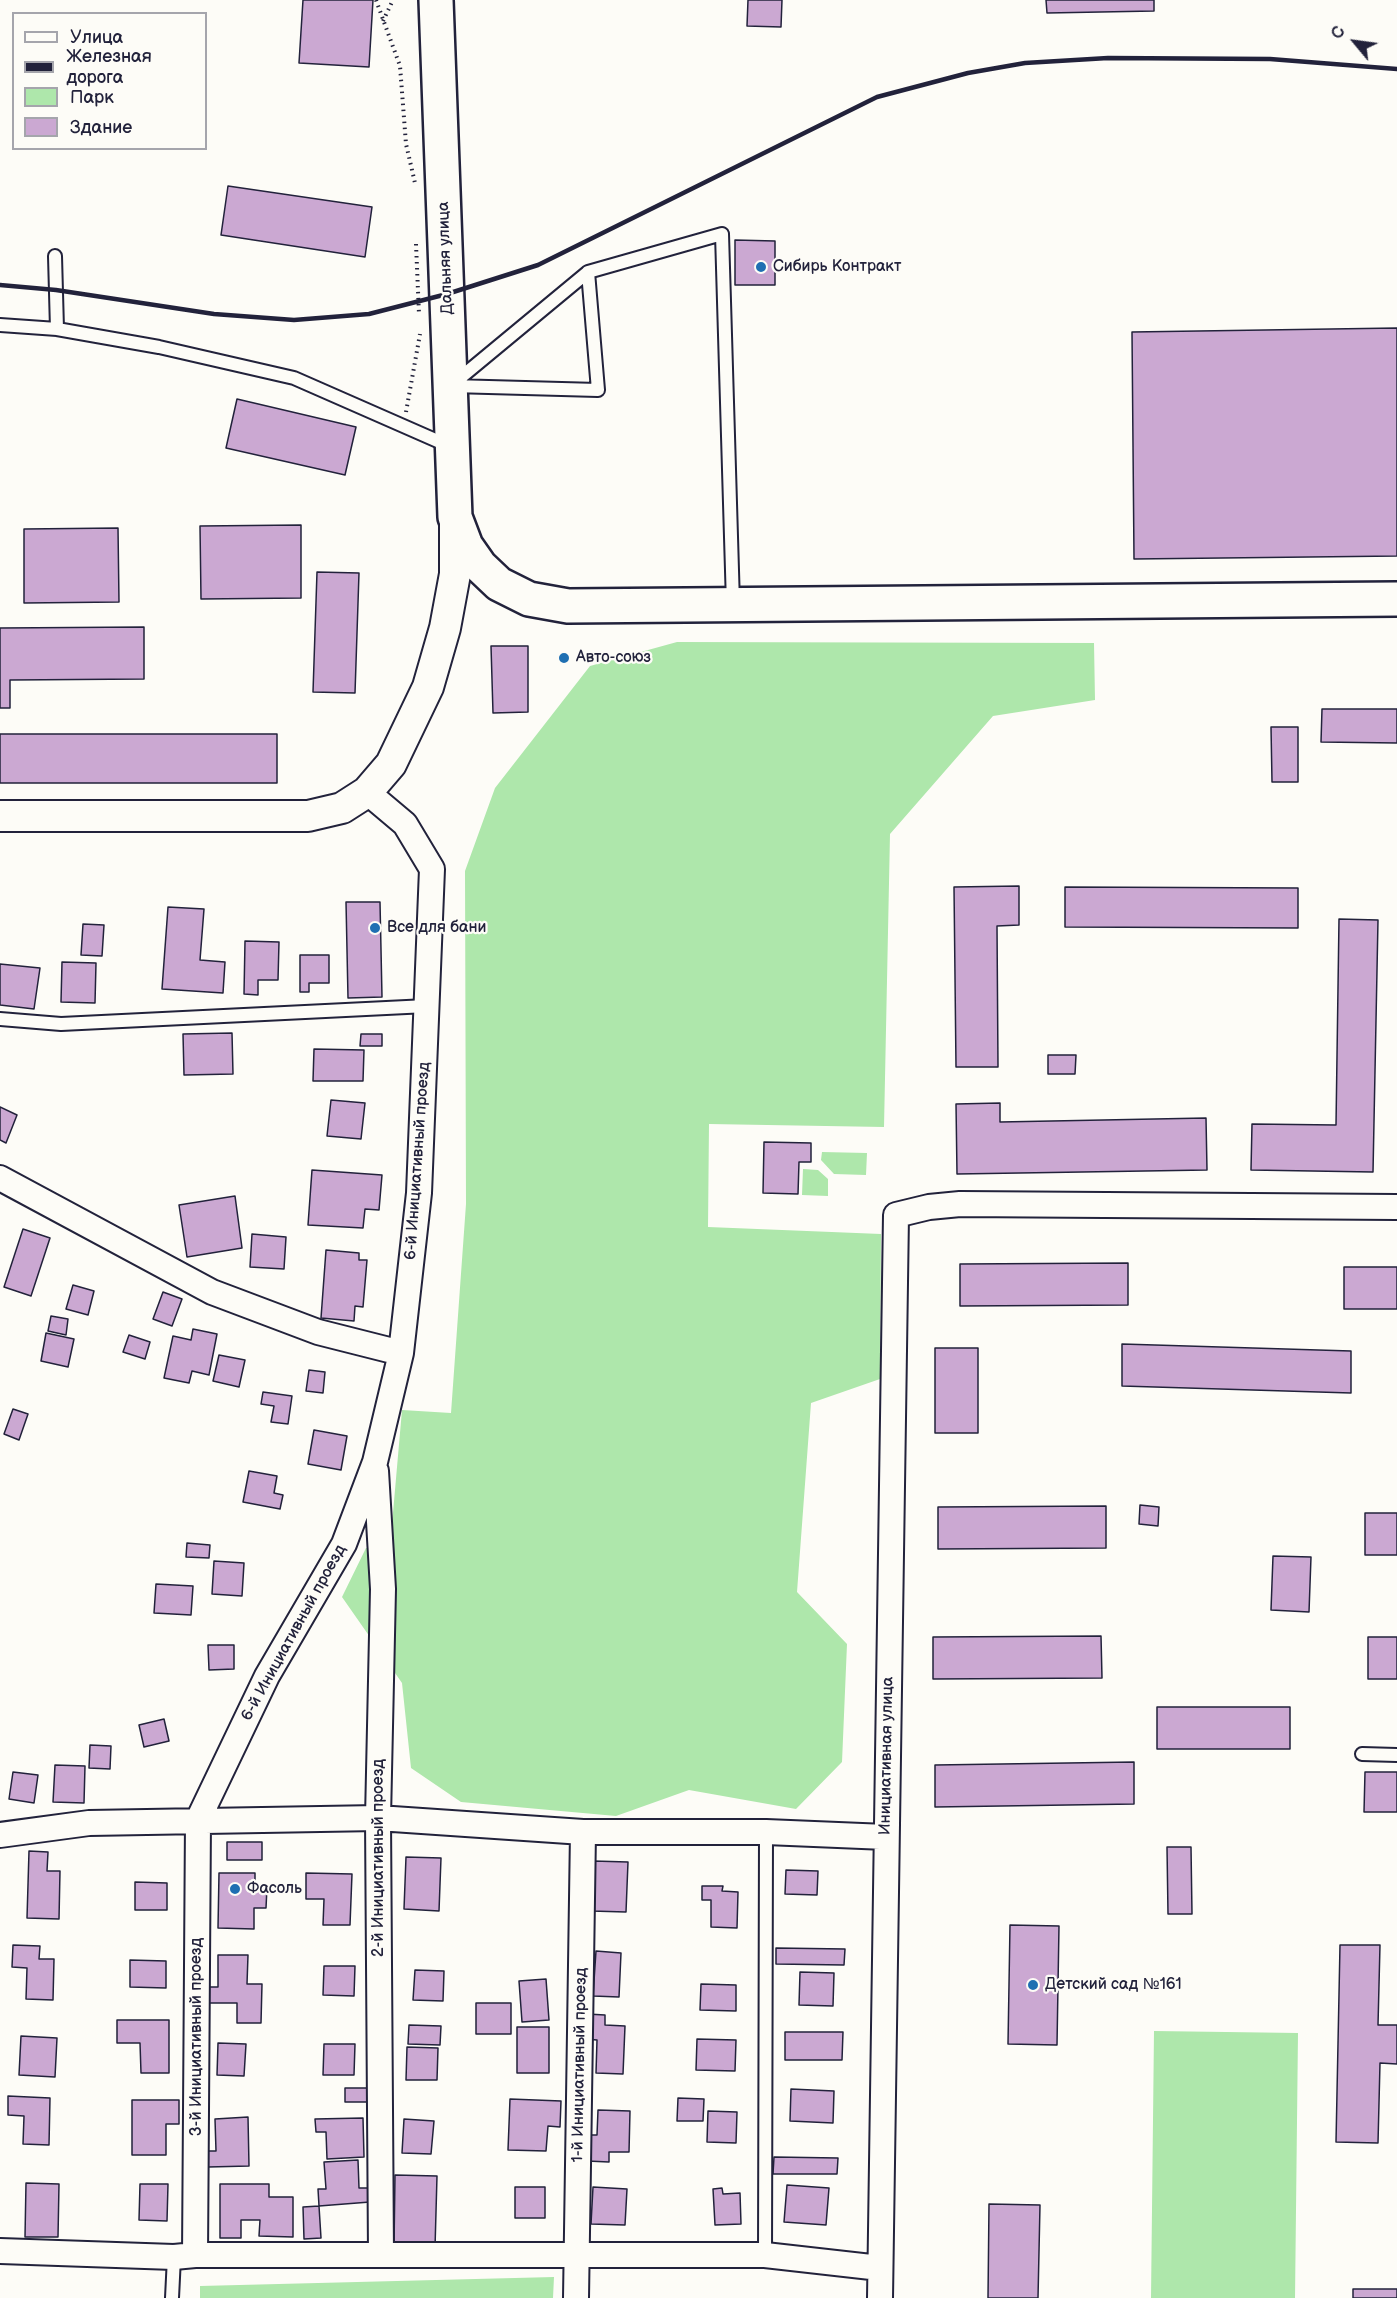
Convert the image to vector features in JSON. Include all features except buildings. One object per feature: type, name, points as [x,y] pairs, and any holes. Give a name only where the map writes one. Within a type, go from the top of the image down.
[{"type":"main road","name":"Дальняя улица","points":[[436,0],[455,516],[466,546],[480,566],[499,584],[529,599],[568,606],[1397,599]]},
{"type":"street","points":[[0,816],[308,816],[342,808],[367,792],[391,764],[428,687],[445,628],[455,574],[455,516]]},
{"type":"street","name":"6-й Инициативный проезд","points":[[198,1820],[267,1676],[344,1544],[375,1462],[401,1353],[419,1193],[432,869],[405,824],[367,792]]},
{"type":"street","points":[[0,1178],[212,1292],[318,1332],[401,1353]]},
{"type":"street","name":"Инициативная улица","points":[[880,2298],[896,1215],[929,1207],[960,1204],[1397,1207]]},
{"type":"street","name":"2-й Инициативный проезд","points":[[375,1462],[383,1589],[378,1818],[381,2254]]},
{"type":"street","points":[[0,1835],[89,1823],[378,1818],[583,1832],[766,1832],[886,1837]]},
{"type":"street","name":"3-й Инициативный проезд","points":[[184,2256],[198,1820]]},
{"type":"street","name":"1-й Инициативный проезд","points":[[576,2298],[583,1832]]},
{"type":"street","points":[[0,2251],[184,2256],[765,2255],[880,2268]]},
{"type":"lane","points":[[451,386],[588,272],[722,234],[733,604]]},
{"type":"lane","points":[[55,256],[57,329]]},
{"type":"lane","points":[[451,386],[598,390],[588,272]]},
{"type":"lane","points":[[0,325],[57,329],[159,346],[294,378],[453,448]]},
{"type":"lane","points":[[0,1019],[61,1024],[426,1006]]},
{"type":"lane","points":[[1362,1754],[1397,1755]]},
{"type":"lane","points":[[765,2255],[766,1832]]},
{"type":"lane","points":[[172,2298],[184,2256]]},
{"type":"path","points":[[376,0],[400,66],[406,144],[417,191]]},
{"type":"path","points":[[383,22],[393,0]]},
{"type":"path","points":[[403,426],[420,336],[416,236]]},
{"type":"green space","points":[[677,642],[1094,643],[1095,700],[993,716],[890,834],[884,1127],[709,1124],[708,1227],[881,1234],[880,1379],[811,1403],[797,1592],[847,1644],[842,1762],[796,1809],[689,1790],[616,1816],[461,1802],[411,1768],[402,1683],[342,1597],[366,1548],[390,1547],[402,1410],[451,1413],[466,1204],[465,871],[495,788],[590,666]]},
{"type":"green space","points":[[822,1152],[867,1153],[866,1175],[834,1174],[821,1160]]},
{"type":"green space","points":[[803,1169],[818,1170],[828,1179],[828,1196],[802,1195]]},
{"type":"green space","points":[[1154,2031],[1298,2033],[1295,2298],[1151,2298]]},
{"type":"green space","points":[[554,2277],[553,2298],[200,2298],[200,2286]]},
{"type":"railway","points":[[0,285],[56,290],[214,314],[294,320],[369,314],[447,294],[538,265],[877,97],[968,73],[1025,63],[1108,58],[1270,59],[1397,69]]},
{"type":"place","name":"Сибирь Контракт","points":[[761,267]]},
{"type":"place","name":"Авто-союз","points":[[564,658]]},
{"type":"place","name":"Все для бани","points":[[375,928]]},
{"type":"place","name":"Фасоль","points":[[235,1889]]},
{"type":"place","name":"Детский сад №161","points":[[1033,1985]]}]
